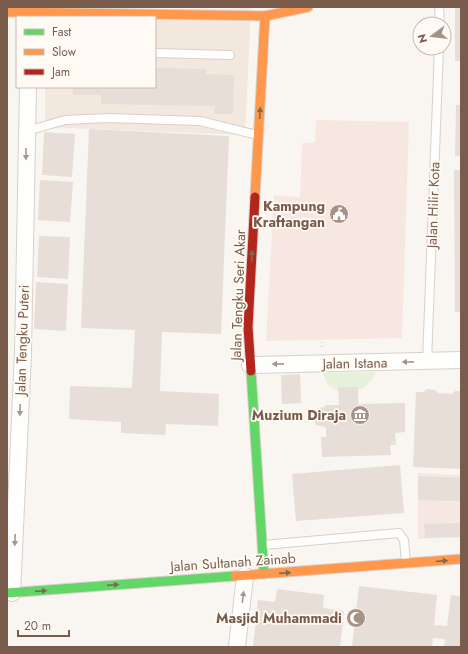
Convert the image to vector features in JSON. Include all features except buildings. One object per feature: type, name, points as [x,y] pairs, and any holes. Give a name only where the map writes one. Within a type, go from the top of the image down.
[{"type":"street","points":[[7,12],[124,16],[265,16],[308,7]]},
{"type":"street","name":"Jalan Tengku Seri Akar","points":[[264,574],[248,327],[265,16]]},
{"type":"street","name":"Jalan Tengku Puteri","points":[[10,593],[23,353],[28,88]]},
{"type":"street","name":"Jalan Istana","points":[[250,365],[461,360]]},
{"type":"street","name":"Jalan Sultanah Zainab","points":[[10,593],[461,559]]},
{"type":"street","points":[[237,647],[245,576]]},
{"type":"lane","points":[[156,54],[230,55]]},
{"type":"lane","name":"Jalan Hilir Kota","points":[[427,361],[439,56]]},
{"type":"lane","points":[[27,131],[65,120],[109,118],[200,121],[259,136]]},
{"type":"lane","points":[[262,545],[399,533],[404,540],[406,564]]},
{"type":"shaded area","points":[[251,7],[245,135],[45,127],[45,88],[156,88],[156,17]]},
{"type":"shaded area","name":"Kampung Kraftangan","points":[[316,120],[409,122],[402,338],[266,341],[274,195],[300,197],[302,143],[315,143]]},
{"type":"shaded area","points":[[418,473],[461,475],[461,537],[418,539]]},
{"type":"green space","points":[[376,372],[369,383],[361,389],[358,390],[357,387],[339,387],[338,391],[328,385],[323,373]]},
{"type":"traffic: fast","points":[[251,371],[264,574]]},
{"type":"traffic: fast","points":[[7,593],[235,576]]},
{"type":"traffic: slow","points":[[7,12],[265,16],[308,7]]},
{"type":"traffic: slow","points":[[255,197],[265,16]]},
{"type":"traffic: slow","points":[[235,576],[461,559]]},
{"type":"traffic: jam","points":[[251,371],[248,327],[255,197]]},
{"type":"place","name":"Kampung Kraftangan","points":[[339,214]]},
{"type":"place","name":"Muzium Diraja","points":[[360,415]]},
{"type":"place","name":"Masjid Muhammadi","points":[[356,618]]}]
